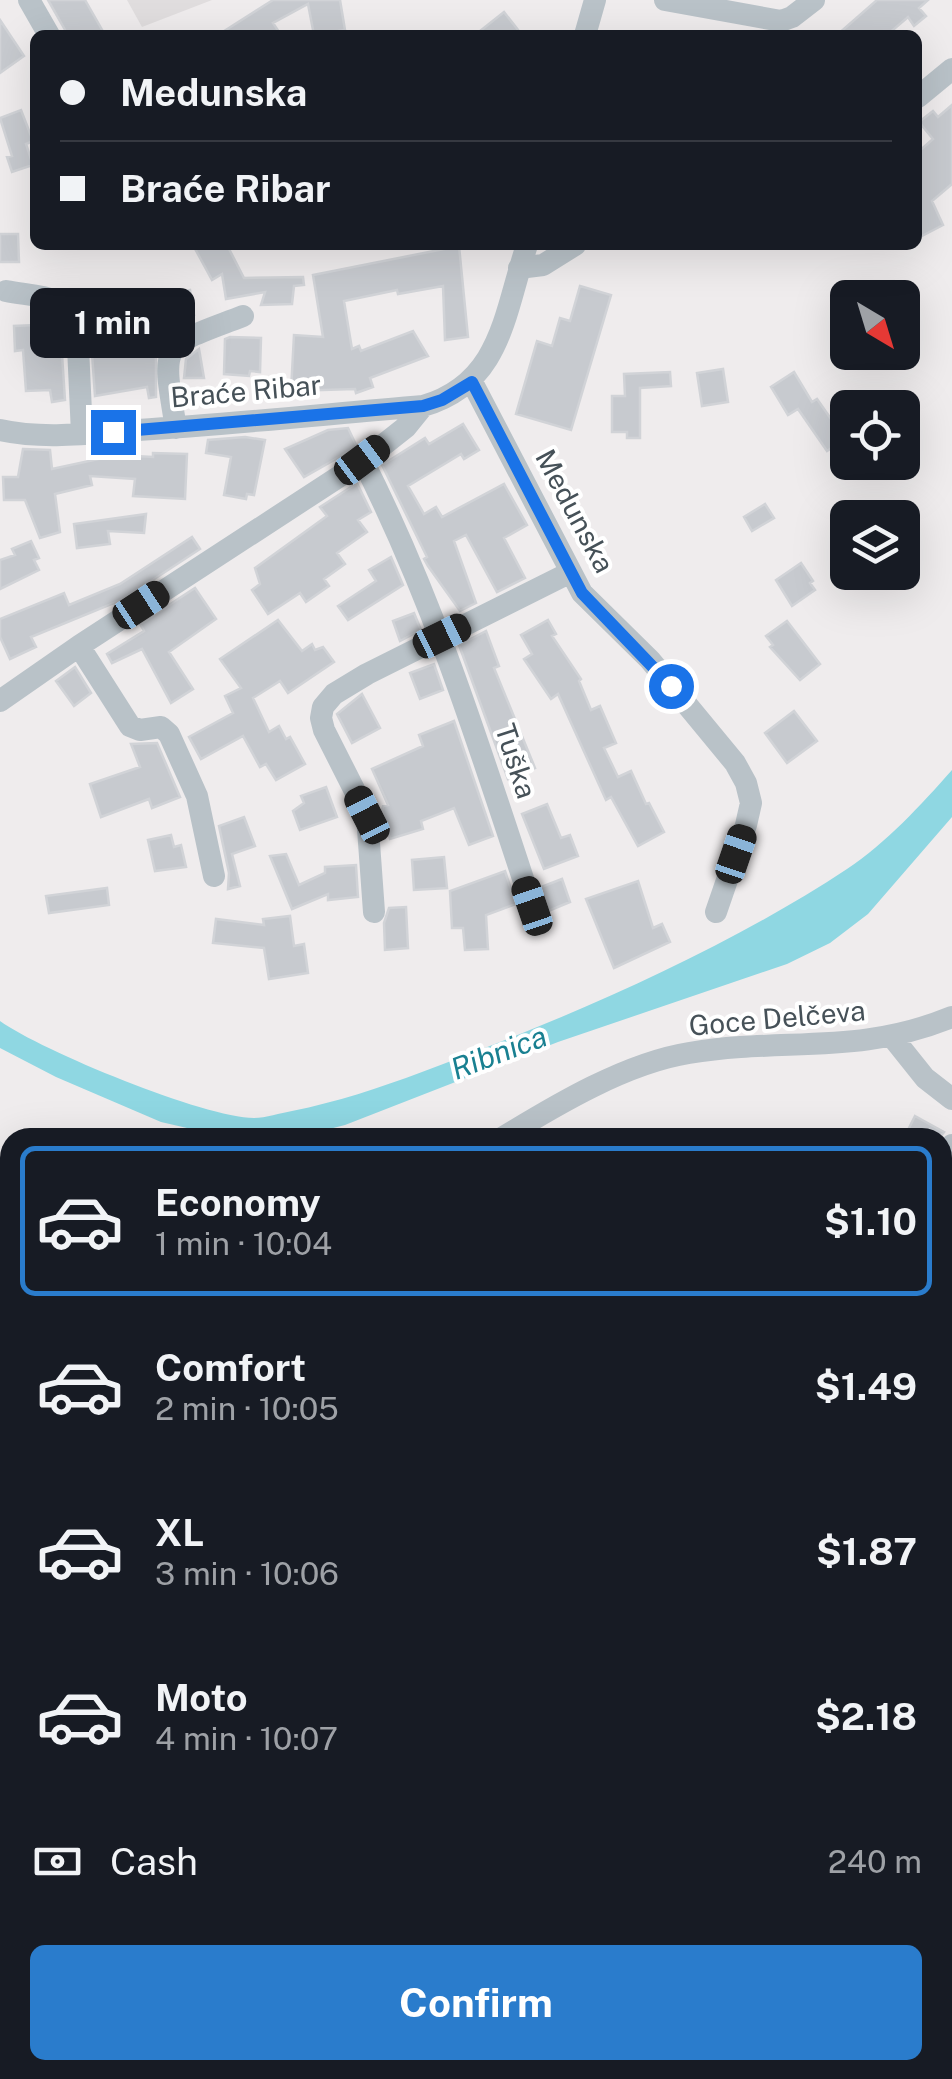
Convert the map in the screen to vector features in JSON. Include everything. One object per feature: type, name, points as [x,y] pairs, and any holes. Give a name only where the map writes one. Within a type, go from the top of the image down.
[{"type":"street","points":[[29,0],[46,30]]},
{"type":"street","points":[[586,30],[594,0]]},
{"type":"street","points":[[665,0],[781,21],[814,0]]},
{"type":"street","points":[[922,94],[952,69]]},
{"type":"street","points":[[478,374],[494,349],[525,250]]},
{"type":"street","points":[[519,268],[544,265],[568,250]]},
{"type":"street","points":[[6,292],[59,301],[71,310],[77,325],[82,434]]},
{"type":"street","points":[[176,428],[166,366],[168,355],[188,337],[243,316]]},
{"type":"street","name":"Braće Ribar","points":[[0,430],[16,434],[82,434],[423,406],[442,400],[478,374]]},
{"type":"street","name":"Medunska","points":[[478,374],[582,593],[650,660],[735,763],[746,783],[751,803],[746,825],[716,912]]},
{"type":"street","points":[[0,702],[362,460],[406,427],[423,406]]},
{"type":"street","name":"Tuška","points":[[362,460],[397,528],[442,636],[532,906]]},
{"type":"street","points":[[374,912],[367,815],[324,730],[323,707],[334,694],[572,572]]},
{"type":"street","points":[[79,646],[130,726],[140,730],[161,728],[169,734],[197,796],[214,876]]},
{"type":"street","name":"Goce Delčeva","points":[[520,1128],[591,1088],[686,1053],[893,1038],[952,1018]]},
{"type":"street","points":[[893,1038],[925,1078],[952,1100]]},
{"type":"shaded area","points":[[127,0],[212,0],[142,27]]},
{"type":"water","name":"Ribnica","points":[[952,770],[952,817],[868,914],[830,943],[787,964],[558,1042],[333,1128],[187,1128],[161,1122],[0,1048],[0,1021],[124,1081],[231,1115],[263,1117],[342,1099],[531,1029],[694,956],[847,869],[902,823]]},
{"type":"building","points":[[48,0],[85,0],[102,30],[65,30]]},
{"type":"building","points":[[273,0],[340,0],[345,30],[313,30],[308,4],[273,23],[278,30],[226,30]]},
{"type":"building","points":[[877,0],[928,0],[919,8],[926,16],[914,26],[908,17],[893,30],[843,30]]},
{"type":"building","points":[[504,12],[518,30],[481,30]]},
{"type":"building","points":[[0,20],[24,56],[0,73]]},
{"type":"building","points":[[952,105],[952,184],[932,201],[943,225],[922,236],[922,149],[933,139],[922,120],[933,111],[938,117]]},
{"type":"building","points":[[21,110],[30,133],[30,142],[26,144],[30,166],[12,172],[7,157],[12,156],[0,118]]},
{"type":"building","points":[[0,234],[18,234],[19,262],[0,262]]},
{"type":"building","points":[[196,250],[230,250],[244,278],[303,277],[304,285],[294,286],[292,304],[261,305],[265,292],[226,299],[222,274],[212,280]]},
{"type":"building","points":[[439,250],[459,250],[468,337],[445,340],[443,286],[344,301],[352,349],[359,346],[361,351],[413,331],[428,356],[370,378],[373,387],[356,393],[355,389],[291,391],[294,335],[323,337],[313,275]]},
{"type":"building","points":[[580,286],[611,295],[571,430],[516,414],[537,341],[552,346],[560,318],[570,321]]},
{"type":"building","points":[[190,290],[194,315],[152,321],[156,397],[149,398],[147,387],[95,396],[89,311],[154,305],[153,300]]},
{"type":"building","points":[[60,324],[65,400],[52,402],[50,390],[26,391],[23,350],[15,351],[14,326]]},
{"type":"building","points":[[261,338],[260,372],[250,371],[249,376],[224,374],[225,339]]},
{"type":"building","points":[[199,349],[204,378],[184,378],[186,359]]},
{"type":"building","points":[[723,369],[728,402],[702,406],[697,373]]},
{"type":"building","points":[[670,372],[671,386],[640,388],[640,438],[627,438],[627,432],[612,432],[612,396],[625,396],[624,374]]},
{"type":"building","points":[[794,372],[812,402],[817,399],[830,417],[830,449],[827,451],[798,409],[788,415],[771,387]]},
{"type":"building","points":[[463,424],[479,450],[464,459],[461,454],[408,486],[424,514],[436,507],[442,517],[504,484],[527,525],[504,538],[525,578],[497,592],[466,535],[454,541],[476,603],[460,611],[424,559],[427,557],[382,465],[425,438],[429,444]]},
{"type":"building","points":[[348,428],[357,447],[304,477],[285,449],[328,430]]},
{"type":"building","points":[[208,440],[265,440],[254,495],[247,494],[246,499],[224,495],[231,457],[206,453]]},
{"type":"building","points":[[23,449],[50,450],[52,469],[117,455],[187,454],[185,499],[133,496],[135,479],[90,476],[92,485],[55,494],[60,532],[40,538],[25,500],[4,500],[3,477],[18,477]]},
{"type":"building","points":[[357,483],[371,512],[358,520],[367,532],[337,553],[345,564],[324,579],[329,586],[306,602],[300,593],[268,614],[252,590],[260,584],[255,568],[327,516],[320,507]]},
{"type":"building","points":[[765,504],[774,518],[752,531],[744,517]]},
{"type":"building","points":[[146,514],[144,533],[108,531],[110,544],[77,548],[74,524]]},
{"type":"building","points":[[192,537],[200,549],[124,599],[31,637],[36,647],[10,659],[0,637],[0,619],[64,593],[69,605],[120,584]]},
{"type":"building","points":[[31,541],[39,558],[34,560],[39,570],[0,589],[0,560],[15,555],[12,549]]},
{"type":"building","points":[[391,557],[403,585],[348,620],[338,606],[376,581],[369,570]]},
{"type":"building","points":[[801,563],[815,590],[792,606],[776,580]]},
{"type":"building","points":[[195,588],[216,619],[169,652],[193,689],[171,703],[142,649],[112,663],[107,654],[144,631],[140,624]]},
{"type":"building","points":[[414,613],[421,630],[400,641],[393,621]]},
{"type":"building","points":[[278,620],[302,651],[312,644],[315,650],[323,647],[334,662],[288,693],[280,681],[253,698],[269,732],[279,726],[305,764],[276,780],[266,764],[260,767],[243,736],[201,759],[189,737],[233,713],[225,696],[241,688],[220,659]]},
{"type":"building","points":[[548,620],[556,634],[552,636],[581,679],[591,710],[600,706],[616,743],[604,748],[618,777],[631,771],[664,832],[638,846],[611,797],[606,800],[558,694],[551,699],[524,659],[532,654],[521,635]]},
{"type":"building","points":[[787,621],[820,664],[800,680],[770,647],[773,645],[766,636]]},
{"type":"building","points":[[486,631],[499,666],[494,668],[535,768],[508,779],[459,645]]},
{"type":"building","points":[[434,664],[443,690],[420,699],[410,673]]},
{"type":"building","points":[[75,667],[91,693],[74,706],[56,681]]},
{"type":"building","points":[[362,694],[380,728],[352,743],[337,714]]},
{"type":"building","points":[[794,711],[817,741],[787,763],[765,733]]},
{"type":"building","points":[[454,721],[493,836],[469,845],[454,808],[421,821],[423,829],[390,839],[382,811],[388,805],[372,769],[423,746],[419,735]]},
{"type":"building","points":[[157,743],[180,797],[152,808],[149,799],[101,817],[90,784],[140,767],[131,744]]},
{"type":"building","points":[[326,787],[337,817],[300,830],[293,811],[304,803],[301,796]]},
{"type":"building","points":[[547,804],[561,838],[570,835],[578,856],[544,869],[522,814]]},
{"type":"building","points":[[244,817],[255,846],[232,854],[240,886],[228,889],[229,873],[219,826]]},
{"type":"building","points":[[171,835],[174,847],[181,845],[186,867],[155,871],[148,840]]},
{"type":"building","points":[[286,854],[299,885],[325,873],[325,867],[356,865],[358,897],[328,900],[328,894],[292,909],[270,856]]},
{"type":"building","points":[[444,857],[447,888],[414,890],[412,860]]},
{"type":"building","points":[[505,871],[516,904],[486,915],[488,949],[465,950],[463,928],[452,928],[450,891]]},
{"type":"building","points":[[562,879],[570,902],[546,912],[541,887]]},
{"type":"building","points":[[638,881],[653,928],[662,924],[670,942],[614,968],[586,899]]},
{"type":"building","points":[[107,888],[109,905],[49,913],[46,896]]},
{"type":"building","points":[[406,907],[408,948],[385,950],[384,923],[389,908]]},
{"type":"building","points":[[290,916],[294,946],[304,944],[308,973],[269,979],[264,948],[213,943],[216,919],[264,925],[263,919]]},
{"type":"building","points":[[915,1116],[937,1128],[909,1128]]},
{"type":"route","points":[[113,432],[423,406],[472,382],[582,593],[671,686]]}]
